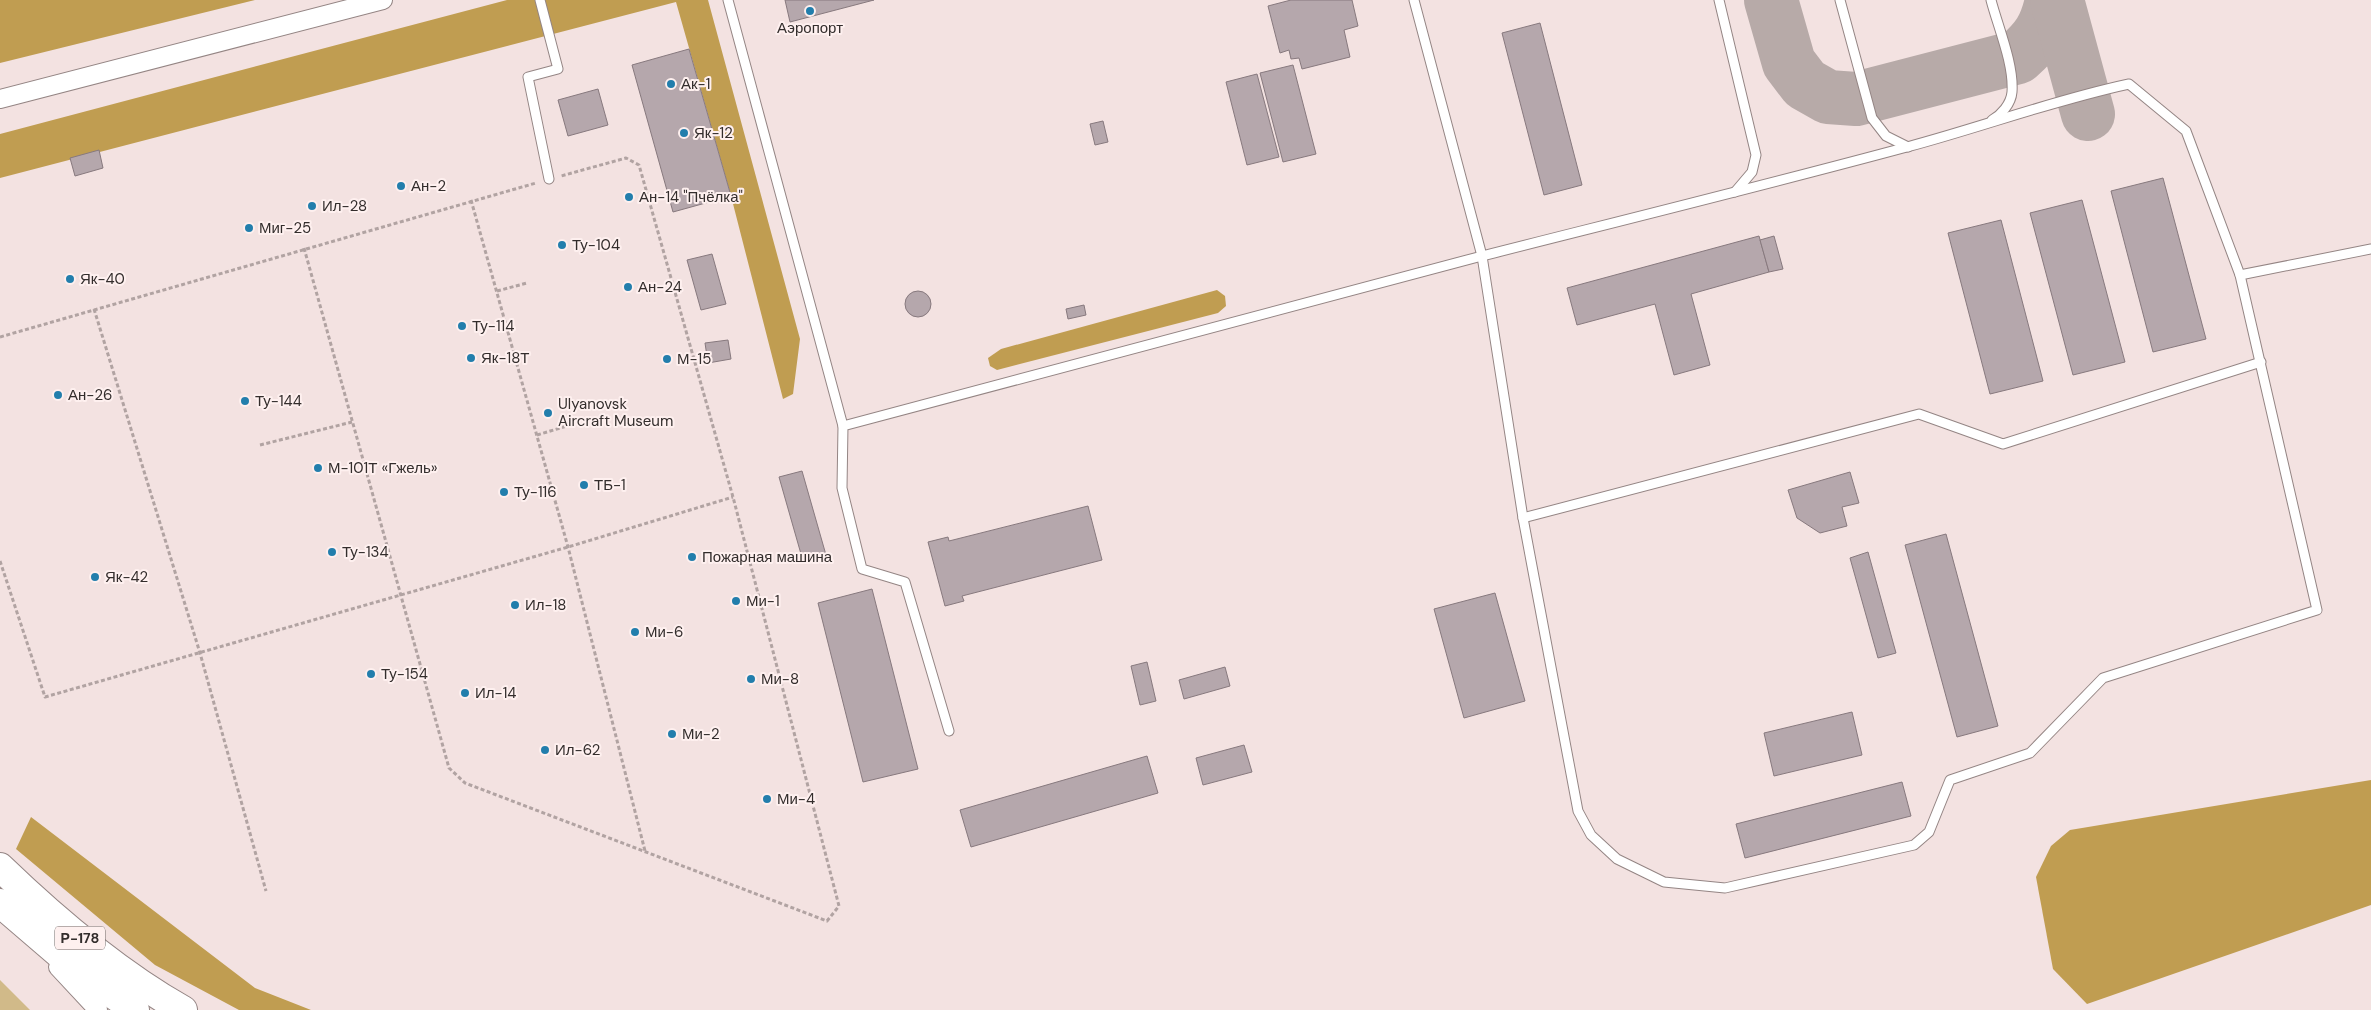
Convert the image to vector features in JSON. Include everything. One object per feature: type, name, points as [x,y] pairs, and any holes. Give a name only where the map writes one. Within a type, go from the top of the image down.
[{"type":"highway","name":"Р-178","points":[[0,867],[36,902],[92,948],[170,1007]]},
{"type":"highway","name":"Р-178","points":[[2,905],[77,969],[135,1010]]},
{"type":"street","points":[[0,99],[383,0]]},
{"type":"street","points":[[2,905],[98,1010]]},
{"type":"lane","points":[[540,0],[558,69],[528,77],[549,179]]},
{"type":"lane","points":[[728,0],[843,426],[842,488],[862,570],[905,582],[949,732]]},
{"type":"lane","points":[[843,426],[1482,256],[1908,147],[1984,126],[2083,94],[2129,84],[2186,131],[2240,275],[2318,610],[2103,678],[2030,753],[1950,780],[1928,832],[1914,845],[1725,888],[1664,882],[1616,859],[1591,835],[1578,811],[1523,518],[1482,256],[1414,0]]},
{"type":"lane","points":[[1720,0],[1756,155],[1752,172],[1736,192]]},
{"type":"lane","points":[[1840,0],[1872,118],[1886,136],[1908,147]]},
{"type":"lane","points":[[1984,126],[2001,114],[2012,94],[2011,74],[1991,0]]},
{"type":"lane","points":[[2240,275],[2371,249]]},
{"type":"lane","points":[[1523,518],[1919,414],[2003,444],[2261,362]]},
{"type":"path","points":[[0,337],[304,248],[626,158],[639,165],[732,497],[839,906],[826,921],[465,783],[449,768],[304,248]]},
{"type":"path","points":[[472,200],[568,547],[645,851]]},
{"type":"path","points":[[497,291],[527,282]]},
{"type":"path","points":[[94,309],[200,653],[266,891]]},
{"type":"path","points":[[260,445],[352,422]]},
{"type":"path","points":[[537,435],[567,426]]},
{"type":"path","points":[[0,561],[45,697],[401,593],[568,547],[732,497]]},
{"type":"shaded area","points":[[0,0],[255,0],[0,63]]},
{"type":"shaded area","points":[[507,0],[708,0],[800,339],[793,394],[783,399],[731,196],[676,2],[0,178],[0,134]]},
{"type":"shaded area","points":[[1217,290],[1225,296],[1226,306],[1218,313],[997,370],[990,366],[988,358],[1001,349]]},
{"type":"shaded area","points":[[2371,780],[2371,905],[2087,1004],[2053,969],[2036,877],[2051,846],[2070,830]]},
{"type":"shaded area","points":[[31,817],[255,988],[311,1010],[239,1010],[155,965],[16,849]]},
{"type":"shaded area","points":[[0,980],[30,1010],[0,1010]]},
{"type":"building","name":"Аэропорт","points":[[785,0],[874,0],[790,22]]},
{"type":"building","points":[[1291,0],[1352,0],[1358,26],[1344,30],[1350,57],[1302,69],[1299,58],[1291,59],[1289,50],[1280,53],[1268,6]]},
{"type":"building","points":[[1540,23],[1582,185],[1544,195],[1502,33]]},
{"type":"building","points":[[689,49],[731,196],[673,212],[632,65]]},
{"type":"building","points":[[1293,65],[1316,154],[1283,162],[1260,73]]},
{"type":"building","points":[[1257,74],[1279,157],[1247,165],[1226,82]]},
{"type":"building","points":[[598,89],[608,125],[568,136],[558,100]]},
{"type":"building","points":[[1103,121],[1108,142],[1095,145],[1090,124]]},
{"type":"building","points":[[99,150],[103,168],[75,176],[70,158]]},
{"type":"building","points":[[2163,178],[2206,339],[2153,352],[2111,191]]},
{"type":"building","points":[[2082,200],[2125,362],[2073,375],[2030,213]]},
{"type":"building","points":[[2001,220],[2043,381],[1990,394],[1948,233]]},
{"type":"building","points":[[1759,236],[1769,272],[1691,294],[1710,365],[1674,375],[1655,304],[1577,325],[1567,288]]},
{"type":"building","points":[[1774,236],[1783,269],[1769,272],[1760,240]]},
{"type":"building","points":[[712,254],[726,304],[701,310],[687,260]]},
{"type":"building","points":[[918,291],[927,295],[931,304],[927,313],[918,317],[909,313],[905,304],[909,295]]},
{"type":"building","points":[[1084,305],[1086,315],[1068,319],[1066,309]]},
{"type":"building","points":[[728,340],[731,359],[708,363],[705,343]]},
{"type":"building","points":[[802,471],[826,555],[803,561],[779,477]]},
{"type":"building","points":[[1850,472],[1859,503],[1842,507],[1847,526],[1820,533],[1797,518],[1788,490]]},
{"type":"building","points":[[1088,506],[1102,560],[962,596],[964,601],[945,606],[928,542],[948,537],[949,541]]},
{"type":"building","points":[[1946,534],[1998,726],[1957,737],[1905,545]]},
{"type":"building","points":[[1868,552],[1896,653],[1878,658],[1850,558]]},
{"type":"building","points":[[872,589],[918,769],[863,782],[818,603]]},
{"type":"building","points":[[1495,593],[1525,701],[1464,718],[1434,609]]},
{"type":"building","points":[[1147,662],[1156,701],[1140,705],[1131,666]]},
{"type":"building","points":[[1225,667],[1230,686],[1184,699],[1179,680]]},
{"type":"building","points":[[1852,712],[1862,755],[1774,776],[1764,733]]},
{"type":"building","points":[[1244,745],[1252,772],[1203,785],[1196,758]]},
{"type":"building","points":[[1147,756],[1158,793],[971,847],[960,810]]},
{"type":"building","points":[[1902,782],[1911,816],[1745,858],[1736,824]]},
{"type":"taxiway","points":[[1771,0],[1789,63],[1805,84],[1828,97],[1856,99],[2018,57],[2031,44],[2044,26],[2052,0]]},
{"type":"taxiway","points":[[2057,0],[2088,114]]},
{"type":"place","name":"Аэропорт","points":[[810,11]]},
{"type":"place","name":"Ак-1","points":[[671,84]]},
{"type":"place","name":"Як-12","points":[[684,133]]},
{"type":"place","name":"Ан-2","points":[[401,186]]},
{"type":"place","name":"Ан-14 \"Пчёлка\"","points":[[629,197]]},
{"type":"place","name":"Ил-28","points":[[312,206]]},
{"type":"place","name":"Миг-25","points":[[249,228]]},
{"type":"place","name":"Ту-104","points":[[562,245]]},
{"type":"place","name":"Як-40","points":[[70,279]]},
{"type":"place","name":"Ан-24","points":[[628,287]]},
{"type":"place","name":"Ту-114","points":[[462,326]]},
{"type":"place","name":"Як-18Т","points":[[471,358]]},
{"type":"place","name":"М-15","points":[[667,359]]},
{"type":"place","name":"Ан-26","points":[[58,395]]},
{"type":"place","name":"Ту-144","points":[[245,401]]},
{"type":"place","name":"Ulyanovsk Aircraft Museum","points":[[548,413]]},
{"type":"place","name":"М-101Т «Гжель»","points":[[318,468]]},
{"type":"place","name":"ТБ-1","points":[[584,485]]},
{"type":"place","name":"Ту-116","points":[[504,492]]},
{"type":"place","name":"Ту-134","points":[[332,552]]},
{"type":"place","name":"Пожарная машина","points":[[692,557]]},
{"type":"place","name":"Як-42","points":[[95,577]]},
{"type":"place","name":"Ми-1","points":[[736,601]]},
{"type":"place","name":"Ил-18","points":[[515,605]]},
{"type":"place","name":"Ми-6","points":[[635,632]]},
{"type":"place","name":"Ту-154","points":[[371,674]]},
{"type":"place","name":"Ми-8","points":[[751,679]]},
{"type":"place","name":"Ил-14","points":[[465,693]]},
{"type":"place","name":"Ми-2","points":[[672,734]]},
{"type":"place","name":"Ил-62","points":[[545,750]]},
{"type":"place","name":"Ми-4","points":[[767,799]]}]
